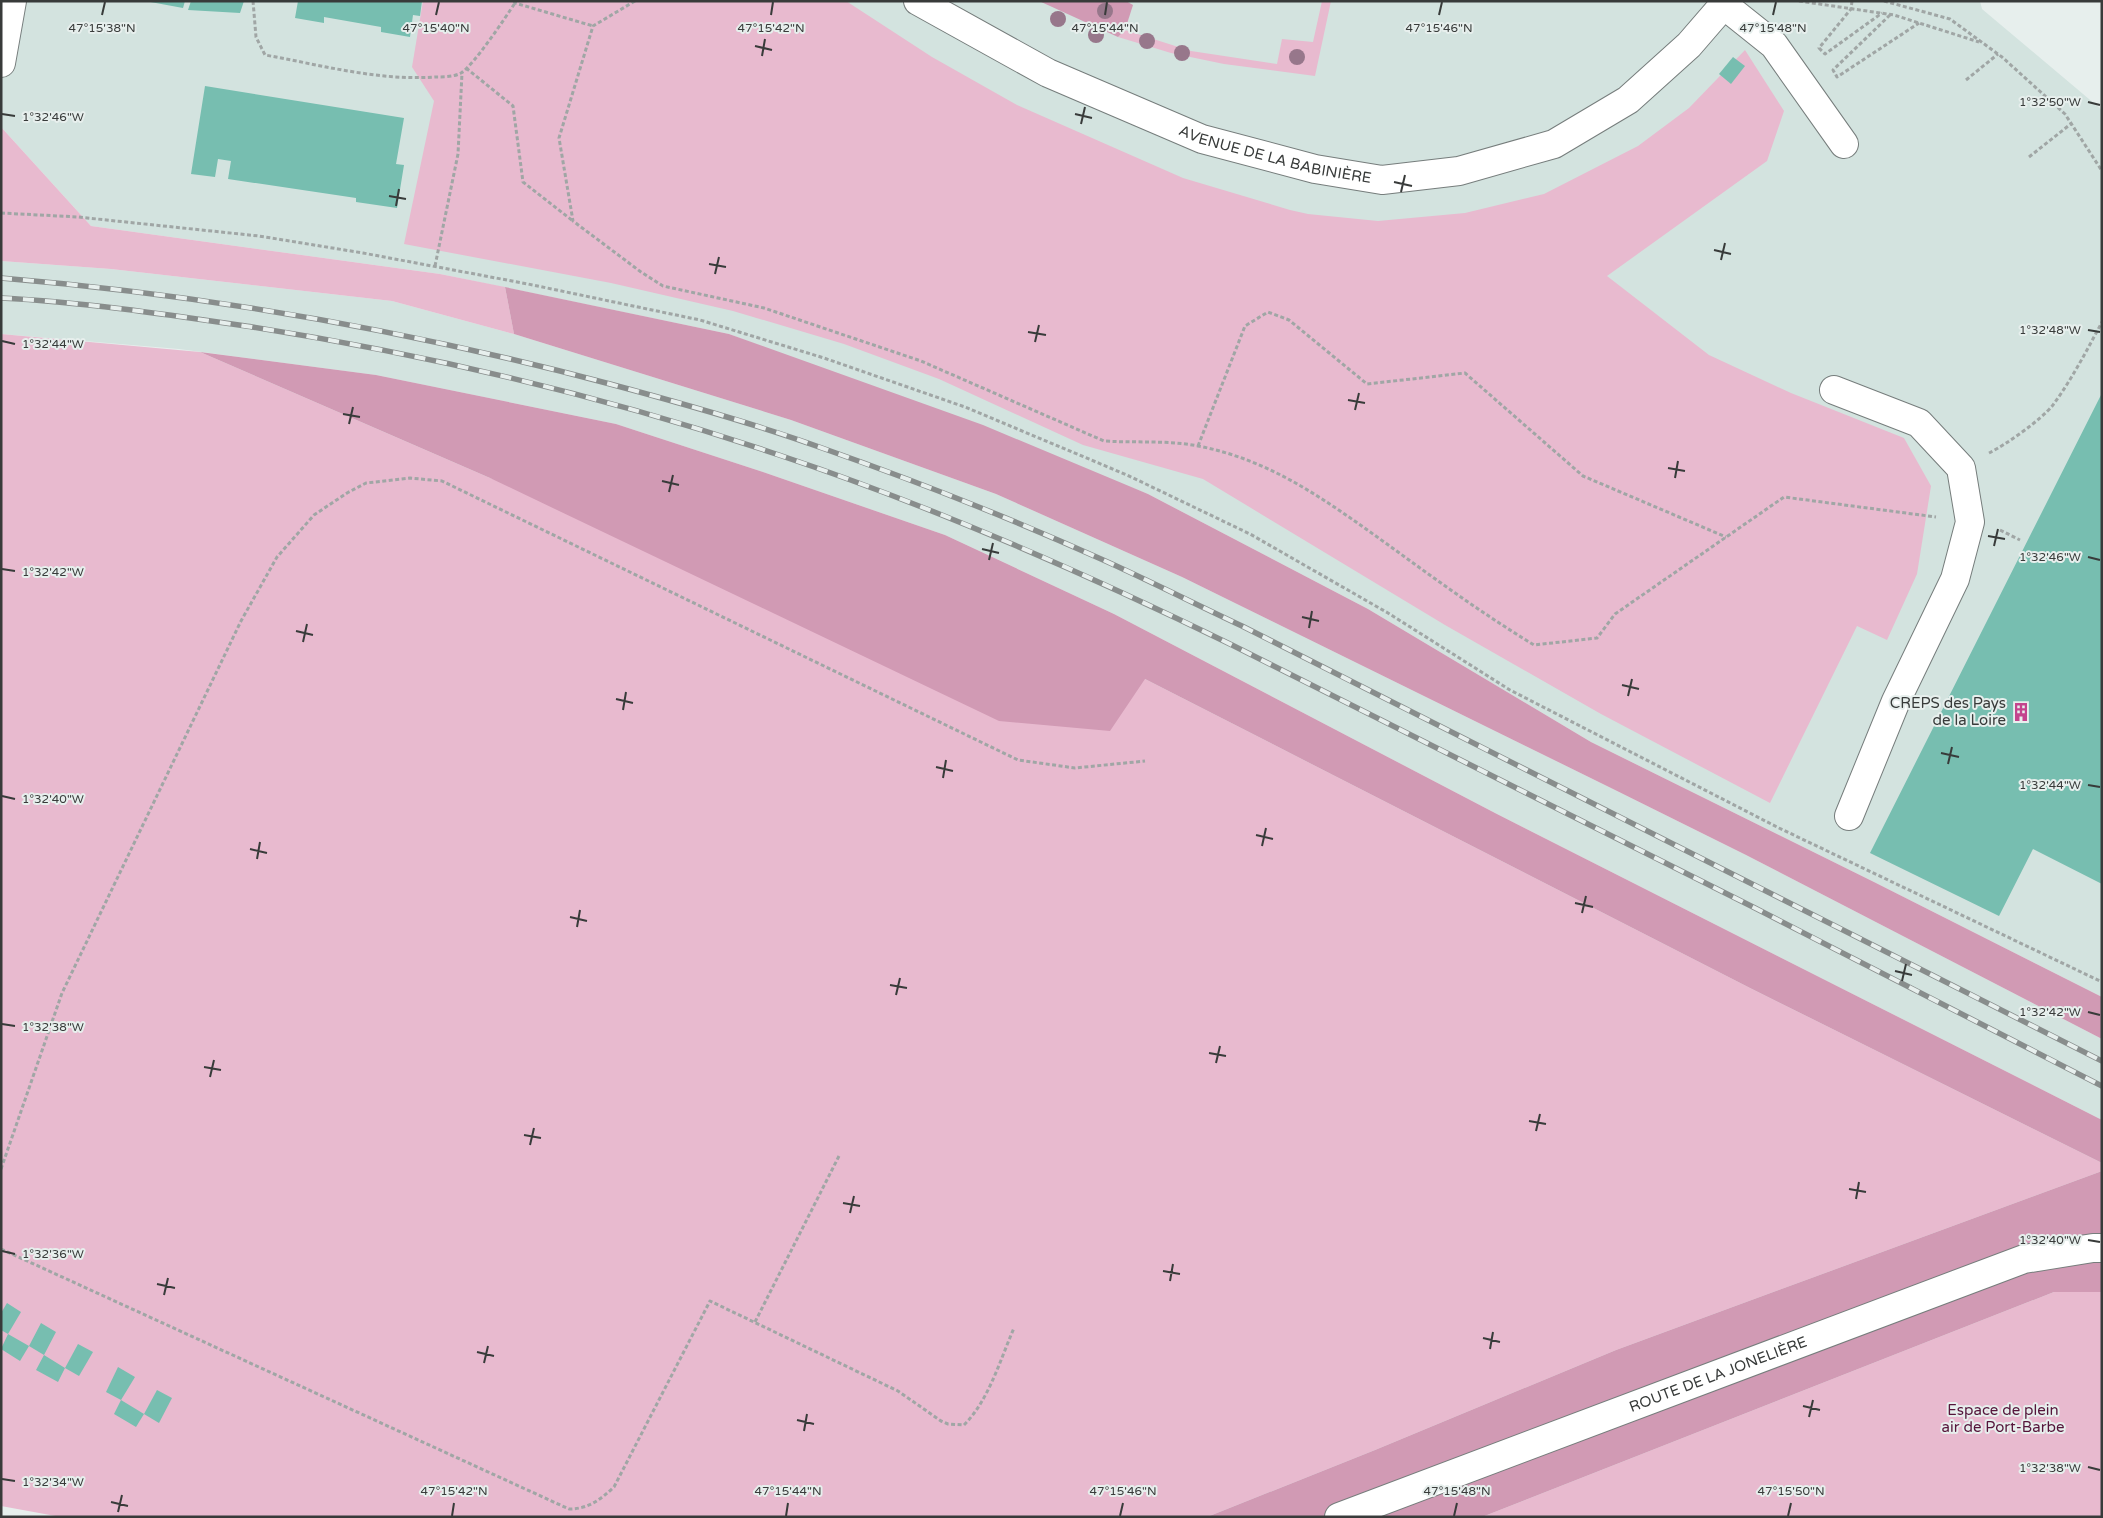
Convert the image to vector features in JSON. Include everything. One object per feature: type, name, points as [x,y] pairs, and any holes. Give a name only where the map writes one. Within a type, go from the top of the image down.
[{"type":"street","points":[[1,63],[12,1]]},
{"type":"street","name":"AVENUE DE LA BABINIÈRE","points":[[918,1],[1048,73],[1202,139],[1315,170],[1382,180],[1459,171],[1554,144],[1628,100],[1689,46],[1725,3]]},
{"type":"street","points":[[1725,3],[1774,45],[1844,144]]},
{"type":"street","points":[[1834,390],[1919,423],[1961,468],[1970,522],[1954,579],[1896,701],[1849,816]]},
{"type":"street","name":"ROUTE DE LA JONELIÈRE","points":[[1339,1517],[2024,1259],[2102,1248]]},
{"type":"path","points":[[253,1],[256,37],[265,54],[375,76],[420,78],[448,76],[462,72],[514,2],[593,26]]},
{"type":"path","points":[[574,221],[559,138],[593,26],[635,1]]},
{"type":"path","points":[[1799,1],[1882,13],[1982,43]]},
{"type":"path","points":[[1852,1],[1851,9],[1819,48],[1825,54],[1882,13]]},
{"type":"path","points":[[1884,1],[1950,19],[1998,54],[2065,114],[2102,171]]},
{"type":"path","points":[[1890,15],[1833,70],[1837,77],[1919,23]]},
{"type":"path","points":[[1966,80],[1998,54]]},
{"type":"path","points":[[466,68],[513,106],[523,182],[641,272],[663,286],[764,308],[922,361],[1104,441],[1155,441],[1198,446],[1238,456],[1286,476],[1337,507],[1456,593],[1534,645],[1597,638],[1615,614],[1784,497],[1990,525],[2020,540]]},
{"type":"path","points":[[435,266],[458,154],[462,72]]},
{"type":"path","points":[[2029,157],[2072,123]]},
{"type":"path","points":[[1,213],[78,217],[259,236],[528,284],[700,320],[824,358],[965,407],[1127,475],[1250,534],[1388,613],[1510,690],[1779,828],[2102,982]]},
{"type":"path","points":[[1198,446],[1245,326],[1268,312],[1289,320],[1366,384],[1465,373],[1583,476],[1726,537]]},
{"type":"path","points":[[1961,468],[2007,444],[2052,406],[2083,357],[2102,322]]},
{"type":"path","points":[[1,1169],[62,993],[240,621],[277,557],[314,515],[366,483],[410,478],[442,481],[1018,760],[1074,768],[1145,761]]},
{"type":"path","points":[[755,1322],[839,1156]]},
{"type":"path","points":[[1,1249],[569,1509],[585,1507],[600,1500],[614,1487],[710,1301],[898,1391],[940,1421],[964,1426],[972,1417],[983,1398],[1014,1328]]},
{"type":"shaded area","points":[[1,1],[1980,1],[1982,9],[2102,110],[2102,997],[1591,742],[1368,609],[1148,494],[729,334],[440,274],[91,226],[1,127]]},
{"type":"shaded area","points":[[1039,1],[1126,1],[1133,5],[1125,30],[1118,37]]},
{"type":"shaded area","points":[[1,261],[111,269],[392,301],[514,334],[791,420],[996,494],[1182,577],[1613,789],[1746,855],[2102,1039],[2102,1120],[1495,813],[1114,614],[945,535],[763,472],[616,424],[376,375],[179,349],[1,334]]},
{"type":"shaded area","points":[[505,287],[729,334],[983,425],[1148,494],[1368,609],[1591,742],[2102,997],[2102,1039],[1746,855],[1613,789],[1182,577],[996,494],[791,420],[514,334]]},
{"type":"shaded area","points":[[200,352],[376,375],[616,424],[763,472],[945,535],[1114,614],[1495,813],[2102,1120],[2102,1163],[1750,988],[1145,679],[1110,731],[999,721],[490,478]]},
{"type":"shaded area","points":[[2102,1171],[2102,1292],[2054,1292],[1482,1517],[1207,1517],[1616,1350]]},
{"type":"green space","points":[[423,1],[846,1],[932,57],[1017,105],[1183,178],[1308,214],[1378,221],[1465,213],[1544,194],[1638,146],[1689,108],[1745,50],[1784,111],[1767,161],[1607,276],[1709,355],[1791,393],[1904,438],[1931,486],[1917,574],[1887,640],[1857,626],[1770,803],[1601,714],[1445,625],[1203,479],[1083,445],[939,379],[844,344],[733,311],[611,283],[404,244],[434,101],[412,67]]},
{"type":"green space","points":[[1322,1],[1331,1],[1315,76],[1224,64],[1171,53],[1118,37],[1125,30],[1191,51],[1277,64],[1282,39],[1313,42]]},
{"type":"green space","points":[[1,127],[91,226],[440,274],[505,287],[514,334],[392,301],[111,269],[1,261]]},
{"type":"green space","points":[[1,334],[200,352],[490,478],[1145,679],[1750,988],[2102,1163],[2102,1171],[1616,1350],[1207,1517],[61,1517],[1,1506]]},
{"type":"green space","name":"Espace de plein air de Port-Barbe","points":[[2054,1292],[2102,1292],[2102,1517],[1482,1517]]},
{"type":"building","points":[[145,1],[185,1],[183,8]]},
{"type":"building","points":[[191,1],[244,1],[240,13],[188,10]]},
{"type":"building","points":[[298,1],[422,1],[420,16],[413,15],[410,37],[381,32],[381,27],[324,17],[324,23],[295,18]]},
{"type":"building","points":[[1733,57],[1745,66],[1731,84],[1719,74]]},
{"type":"building","points":[[205,86],[404,118],[396,164],[404,165],[397,208],[356,202],[356,198],[228,179],[231,161],[218,159],[215,177],[191,174]]},
{"type":"building","name":"CREPS des Pays de la Loire","points":[[2102,393],[2102,884],[2033,849],[1999,916],[1870,853]]},
{"type":"building","points":[[7,1303],[21,1312],[8,1334],[1,1330],[1,1313]]},
{"type":"building","points":[[41,1323],[56,1332],[44,1355],[29,1346]]},
{"type":"building","points":[[8,1334],[29,1346],[20,1361],[1,1349]]},
{"type":"building","points":[[78,1344],[93,1352],[79,1376],[65,1368]]},
{"type":"building","points":[[44,1355],[65,1368],[58,1382],[36,1370]]},
{"type":"building","points":[[118,1367],[135,1377],[121,1400],[106,1392]]},
{"type":"building","points":[[157,1390],[172,1398],[159,1423],[144,1414]]},
{"type":"building","points":[[121,1400],[144,1414],[136,1427],[114,1414]]},
{"type":"railway","points":[[1,278],[78,285],[232,305],[460,347],[610,384],[770,430],[963,500],[1136,575],[1242,626],[2102,1061]]},
{"type":"railway","points":[[1,298],[95,306],[252,327],[319,338],[452,365],[584,396],[650,414],[779,455],[895,496],[1009,542],[1121,592],[1232,645],[1755,908],[2102,1086]]},
{"type":"place","name":"CREPS des Pays de la Loire","points":[[2021,712]]}]
